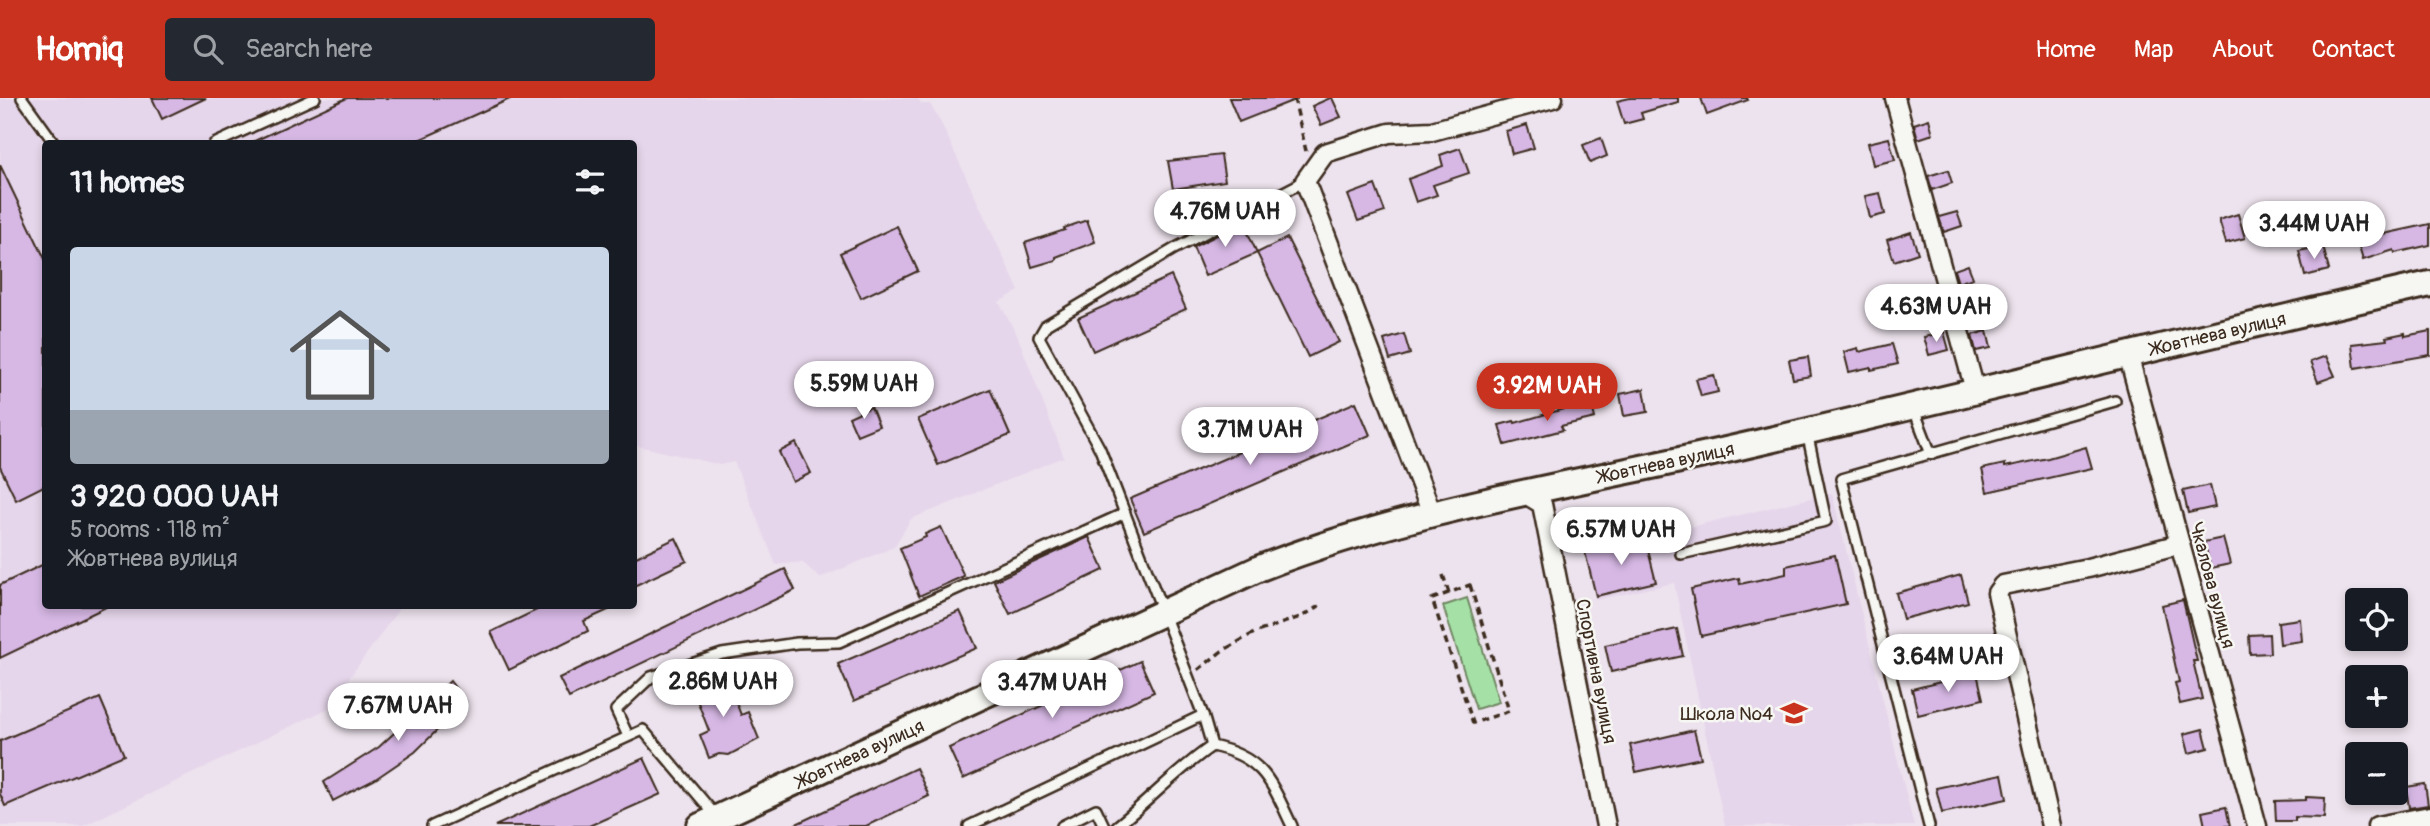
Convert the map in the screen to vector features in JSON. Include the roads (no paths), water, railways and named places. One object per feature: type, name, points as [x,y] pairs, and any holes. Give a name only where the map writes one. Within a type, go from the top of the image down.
[{"type":"main road","name":"Жовтнева вулиця","points":[[713,823],[1260,568],[1315,547],[1432,514],[1806,431],[2430,284]]},
{"type":"street","points":[[1432,514],[1308,177],[1325,153],[1389,134],[1432,131],[1553,98]]},
{"type":"street","points":[[1895,98],[1975,390]]},
{"type":"street","name":"Чкалова вулиця","points":[[2128,354],[2257,826]]},
{"type":"street","name":"Спортивна вулиця","points":[[1524,493],[1542,504],[1606,826]]},
{"type":"street","points":[[2051,826],[1997,593],[2003,585],[2088,568],[2180,544]]},
{"type":"street","points":[[2377,826],[2430,816]]},
{"type":"lane","points":[[22,98],[52,140]]},
{"type":"lane","points":[[223,140],[314,98]]},
{"type":"lane","points":[[1212,746],[1203,715],[1101,449],[1039,337],[1046,325],[1174,249],[1308,177]]},
{"type":"lane","points":[[1929,826],[1841,479],[2115,401]]},
{"type":"lane","points":[[1912,406],[1931,454]]},
{"type":"lane","points":[[1681,554],[1826,521],[1806,431]]},
{"type":"lane","points":[[628,736],[616,710],[651,677],[722,654],[797,643],[839,642],[1125,513]]},
{"type":"lane","points":[[969,826],[1203,715]]},
{"type":"lane","points":[[432,826],[642,730],[713,823]]},
{"type":"lane","points":[[1117,826],[1189,762],[1212,746],[1233,750],[1257,763],[1292,826]]},
{"type":"lane","points":[[1062,826],[1096,809],[1104,826]]},
{"type":"place","name":"Школа №4","points":[[1794,713]]}]
